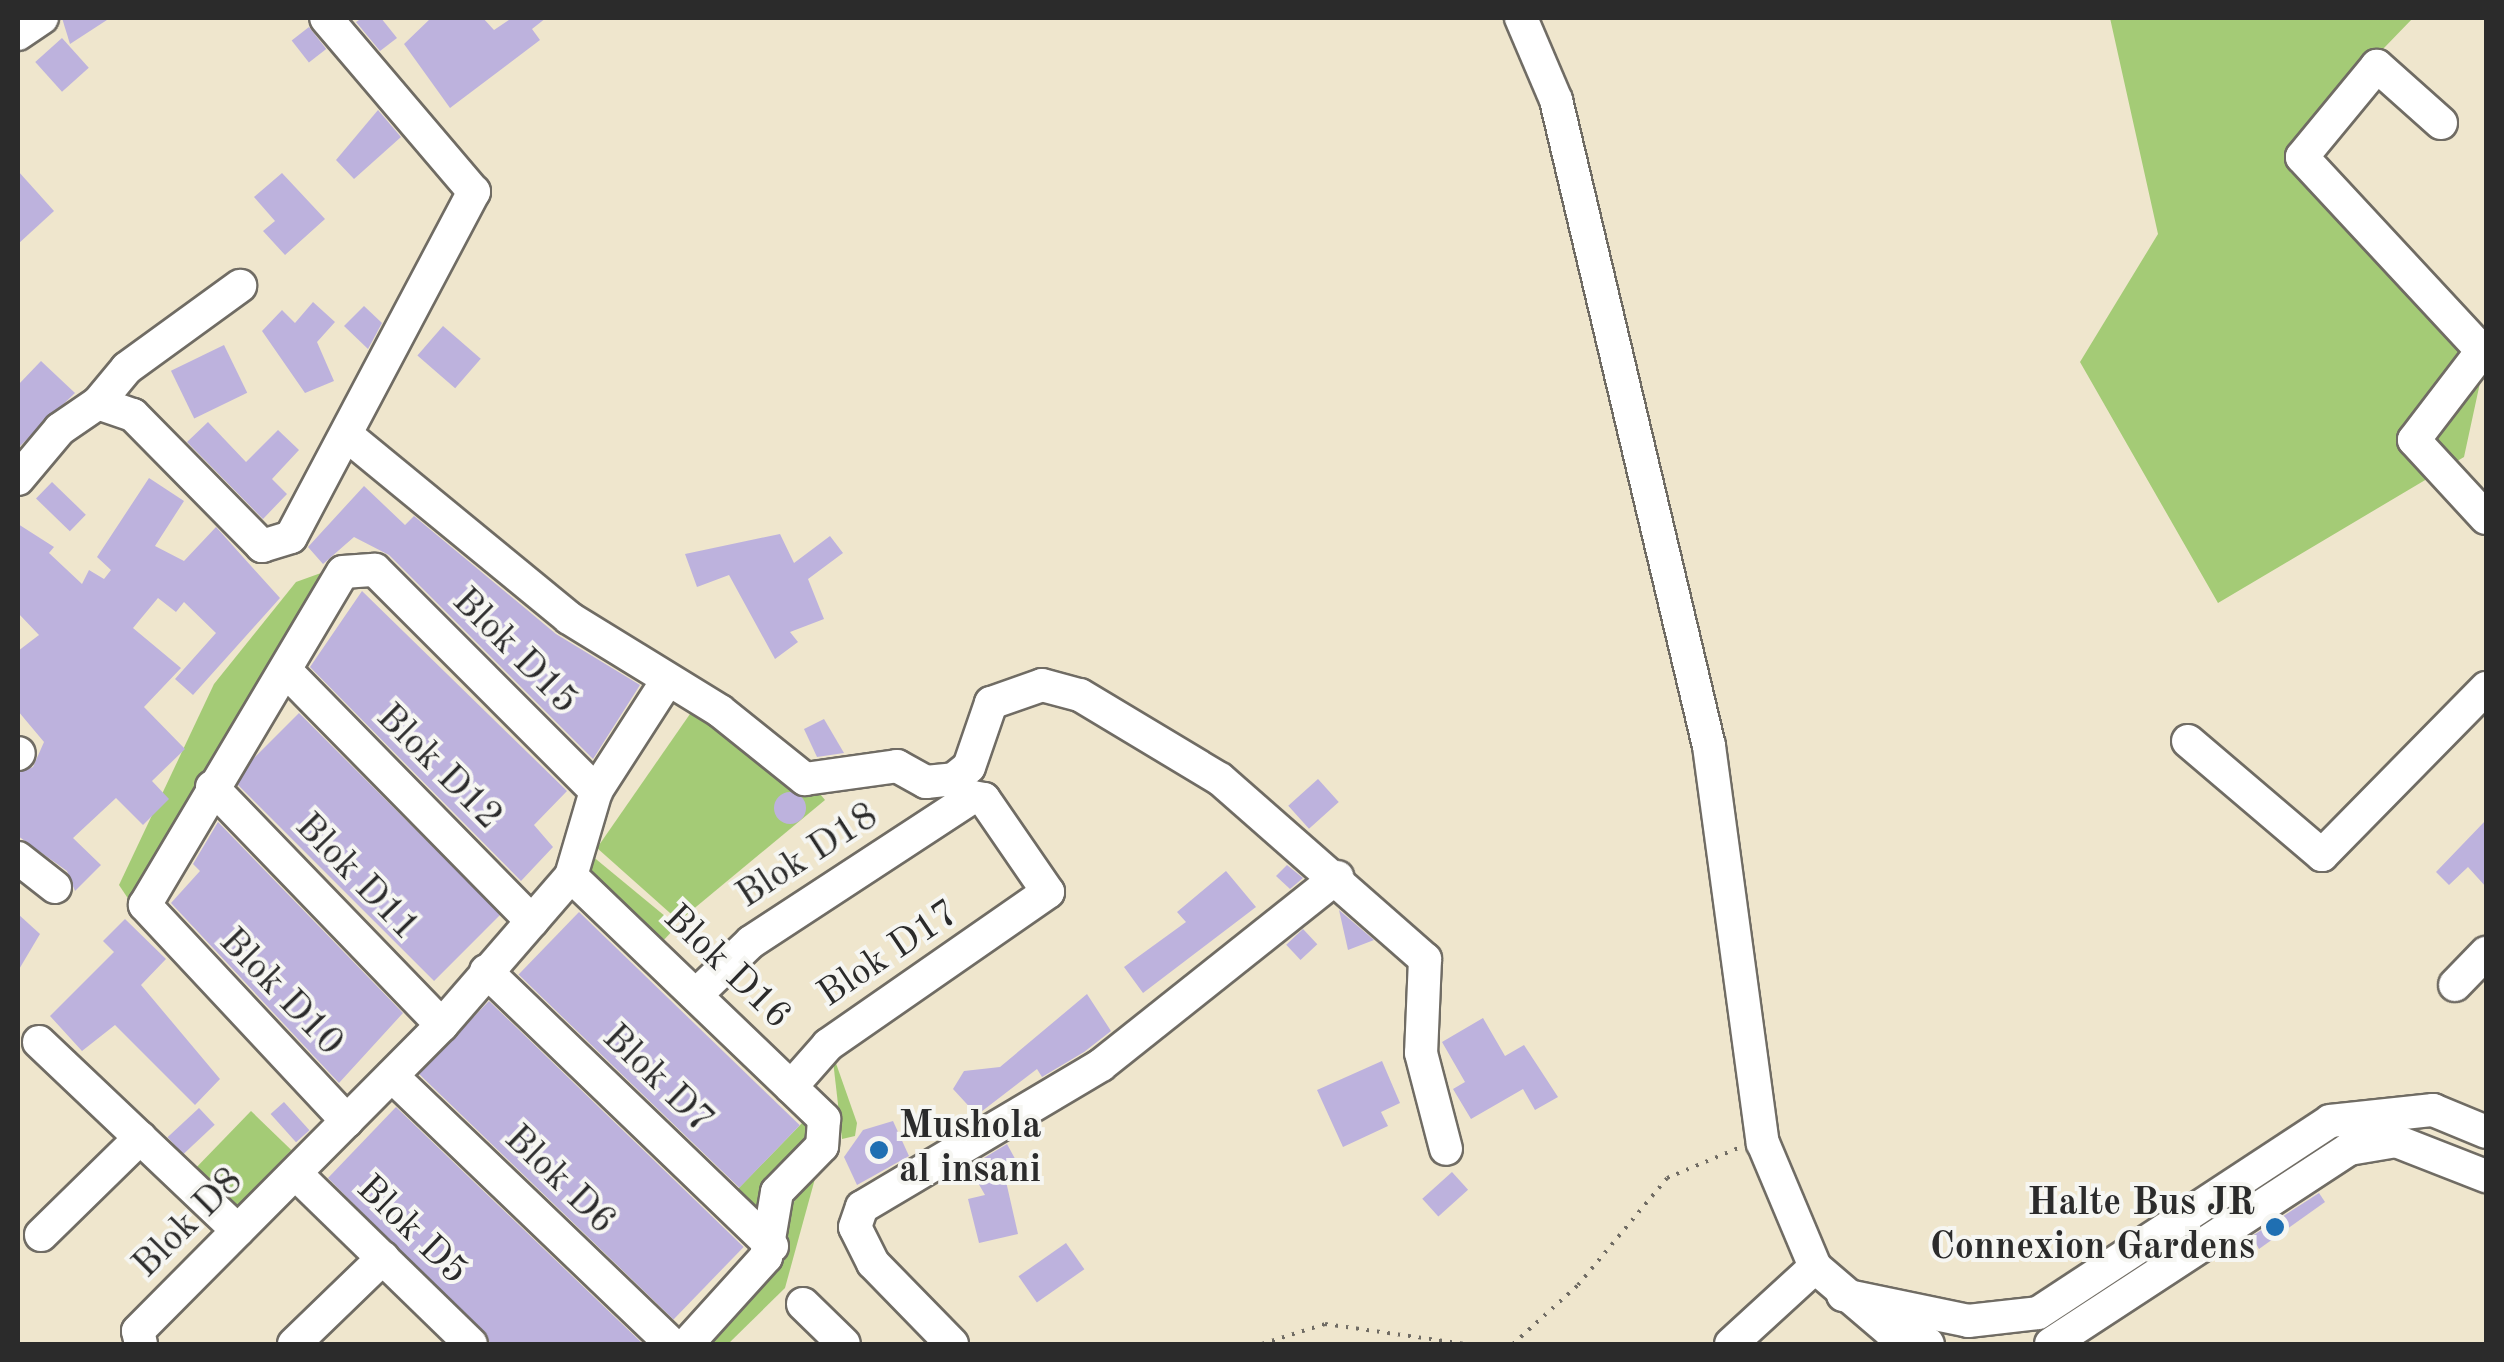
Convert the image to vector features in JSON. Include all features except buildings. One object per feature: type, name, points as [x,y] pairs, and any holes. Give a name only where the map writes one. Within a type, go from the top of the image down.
[{"type":"street","points":[[18,34],[42,18]]},
{"type":"street","points":[[98,403],[133,415],[262,546],[291,537],[350,437],[474,192],[326,18]]},
{"type":"street","points":[[1521,18],[1556,100],[1709,746],[1764,1143],[1814,1268],[1843,1295],[1928,1344]]},
{"type":"street","points":[[2441,123],[2378,66],[2302,156],[2482,351],[2414,440],[2486,518]]},
{"type":"street","points":[[18,479],[98,403],[127,368],[240,286]]},
{"type":"street","points":[[350,437],[569,618],[720,711],[805,779],[897,766],[926,782],[954,780],[970,766],[991,703],[1042,685],[1080,695],[1220,779],[1337,877],[1424,959],[1421,1053],[1446,1149]]},
{"type":"street","name":"Blok D15","points":[[286,672],[342,572],[375,570],[596,791]]},
{"type":"street","points":[[212,787],[286,672]]},
{"type":"street","name":"Blok D12","points":[[286,672],[532,921]]},
{"type":"street","points":[[2188,742],[2322,854],[2486,688]]},
{"type":"street","points":[[571,876],[596,791],[661,690]]},
{"type":"street","name":"Blok D10","points":[[212,787],[149,889],[154,920],[348,1122]]},
{"type":"street","name":"Blok D11","points":[[212,787],[442,1025]]},
{"type":"street","name":"Blok D18","points":[[696,996],[751,942],[974,797],[1048,884],[1042,900]]},
{"type":"street","points":[[18,858],[55,888]]},
{"type":"street","name":"Blok D8","points":[[139,1338],[442,1025],[571,876]]},
{"type":"street","name":"Blok D16","points":[[571,876],[824,1120],[822,1146],[777,1192],[772,1246]]},
{"type":"street","points":[[952,1344],[873,1263],[855,1226],[862,1207],[1102,1065],[1337,877]]},
{"type":"street","name":"Blok D17","points":[[791,1087],[828,1045],[1042,900]]},
{"type":"street","points":[[2455,985],[2486,953]]},
{"type":"street","name":"Blok D7","points":[[486,971],[772,1246]]},
{"type":"street","points":[[39,1042],[238,1232]]},
{"type":"street","name":"Blok D6","points":[[392,1076],[670,1344]]},
{"type":"street","points":[[1843,1295],[1968,1321],[2038,1313],[2330,1120],[2434,1110],[2486,1132]]},
{"type":"street","points":[[41,1235],[140,1138]]},
{"type":"street","points":[[2051,1344],[2349,1148],[2396,1142],[2486,1176]]},
{"type":"street","name":"Blok D5","points":[[296,1174],[471,1344]]},
{"type":"street","points":[[687,1344],[772,1246]]},
{"type":"street","points":[[294,1344],[383,1258]]},
{"type":"street","points":[[1730,1344],[1814,1268]]},
{"type":"street","points":[[803,1304],[844,1344]]},
{"type":"path","points":[[1513,1344],[1578,1286],[1667,1178],[1764,1143]]},
{"type":"path","points":[[1262,1344],[1325,1324],[1465,1344]]},
{"type":"green space","points":[[2110,18],[2413,18],[2296,139],[2486,355],[2464,457],[2218,603],[2080,362],[2158,234]]},
{"type":"green space","points":[[321,573],[322,578],[129,900],[119,885],[214,684],[296,582]]},
{"type":"green space","points":[[708,688],[783,749],[825,800],[679,921],[597,848]]},
{"type":"green space","points":[[591,855],[677,926],[660,944],[582,866]]},
{"type":"green space","points":[[832,1052],[857,1123],[855,1136],[842,1139]]},
{"type":"green space","points":[[251,1111],[291,1150],[232,1212],[191,1173]]},
{"type":"green space","points":[[805,1120],[810,1135],[759,1224],[731,1196]]},
{"type":"green space","points":[[819,1164],[785,1288],[728,1344],[700,1344]]},
{"type":"place","name":"Mushola al insani","points":[[879,1150]]},
{"type":"place","name":"Halte Bus JR Connexion Gardens","points":[[2275,1227]]}]
